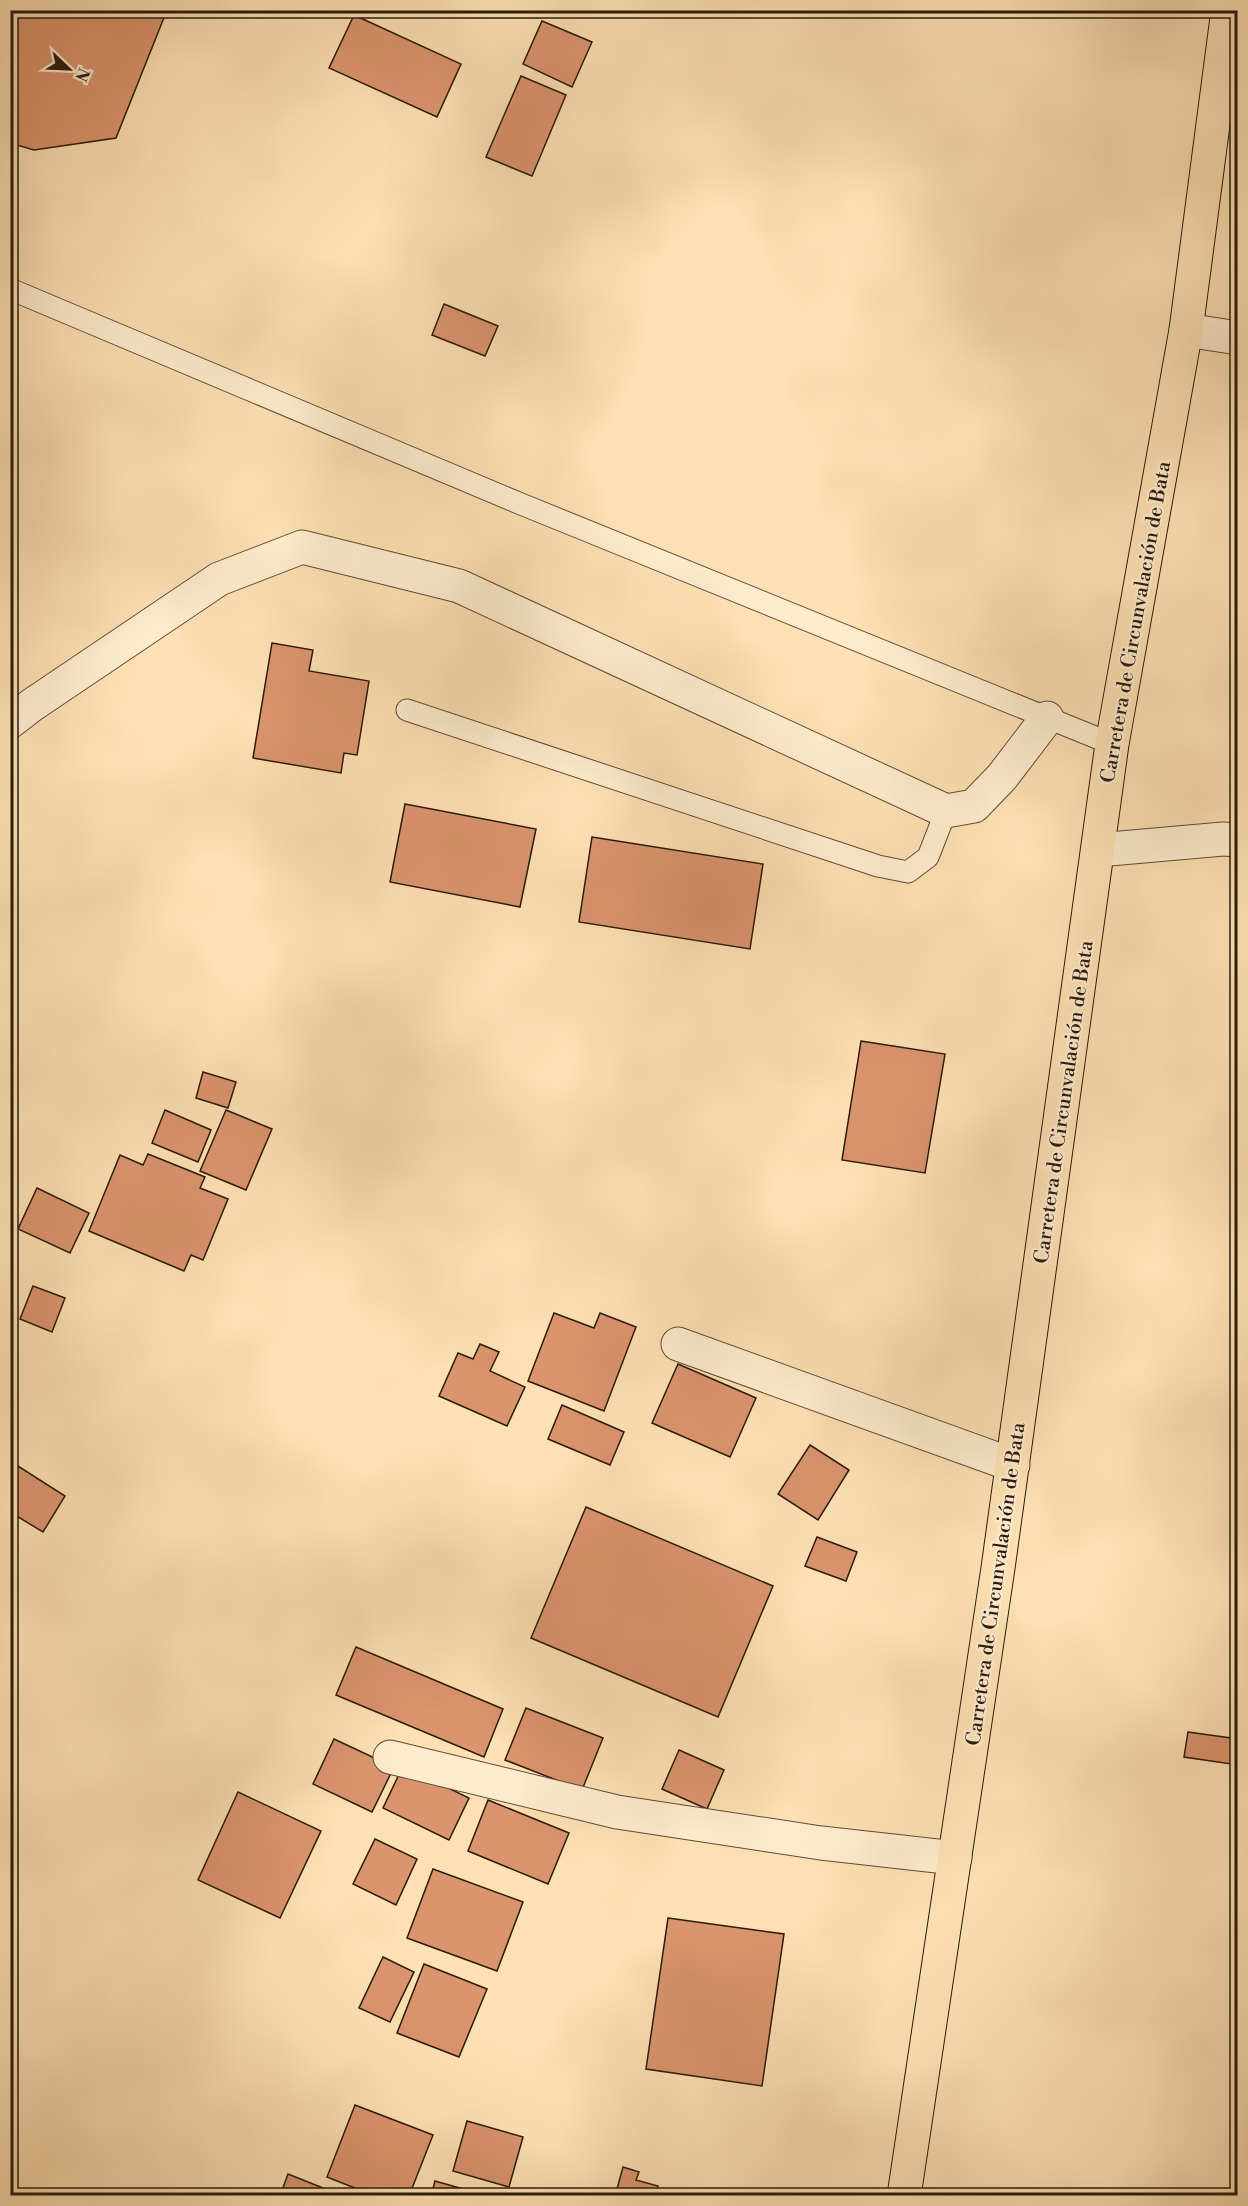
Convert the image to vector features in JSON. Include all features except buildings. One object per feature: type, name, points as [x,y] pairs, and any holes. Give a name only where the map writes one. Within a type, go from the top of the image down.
[{"type":"main road","name":"Carretera de Circunvalación de Bata","points":[[904,2196],[1013,1465],[1112,744],[1186,330],[1228,10]]},
{"type":"street","points":[[1186,330],[1238,338]]},
{"type":"street","points":[[10,722],[219,579],[302,548],[459,586],[946,811],[974,806],[1002,777],[1047,718]]},
{"type":"street","points":[[1098,850],[1223,839],[1238,840]]},
{"type":"street","points":[[678,1344],[1013,1465]]},
{"type":"street","points":[[390,1757],[617,1812],[821,1843],[955,1858]]},
{"type":"lane","points":[[10,289],[521,504],[1112,744]]},
{"type":"lane","points":[[407,710],[878,866],[908,872],[928,858],[946,811]]}]
